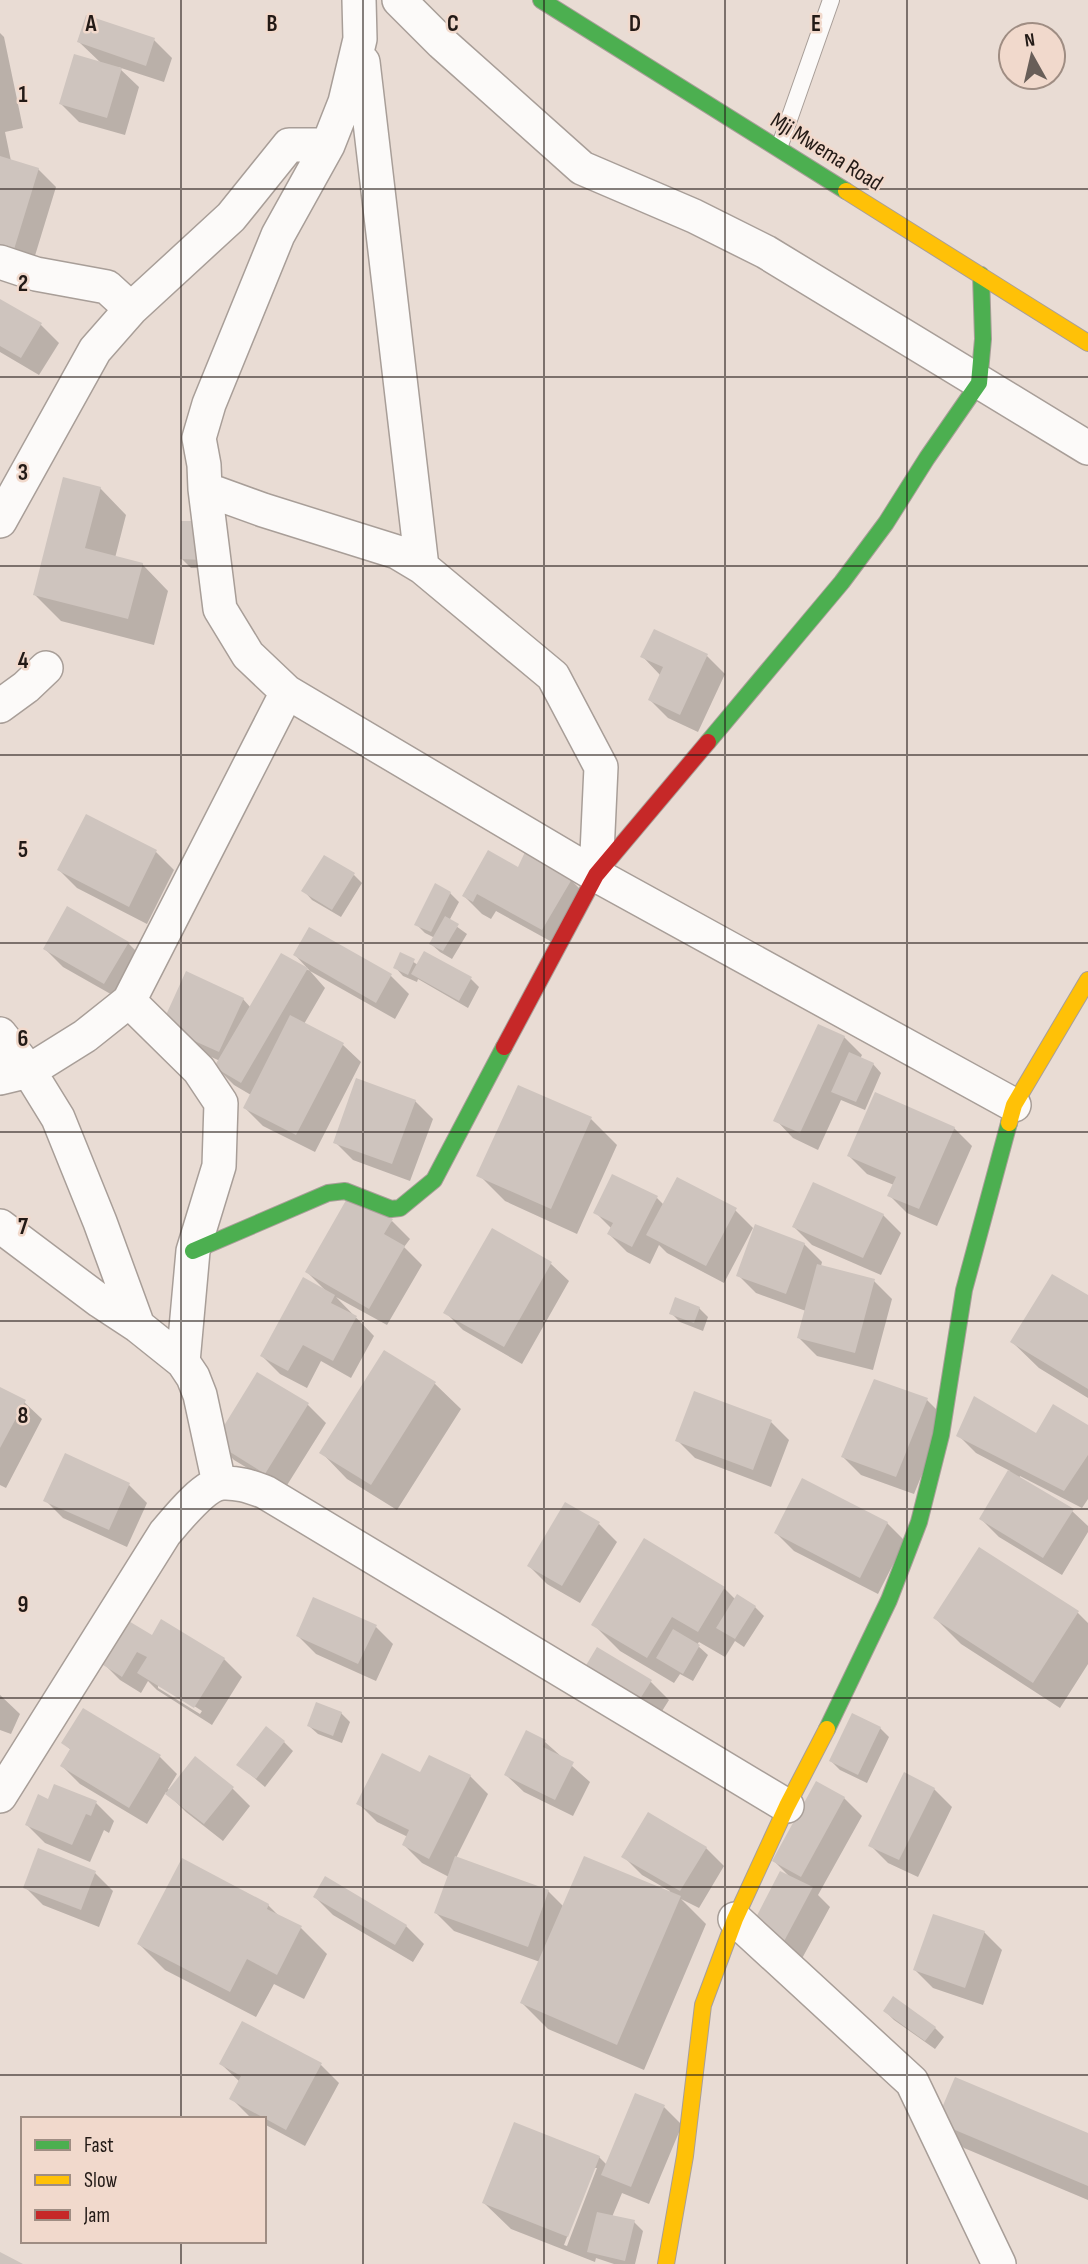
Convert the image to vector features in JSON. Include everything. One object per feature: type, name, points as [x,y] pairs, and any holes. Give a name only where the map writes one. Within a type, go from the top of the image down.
[{"type":"street","points":[[359,0],[360,39],[422,567]]},
{"type":"street","points":[[399,0],[442,43],[582,168],[694,216],[766,252],[1088,448]]},
{"type":"street","name":"Mji Mwema Road","points":[[541,0],[1088,343]]},
{"type":"street","points":[[360,39],[345,102],[328,145],[278,235],[209,404],[199,438],[220,609],[248,655],[287,692],[596,874],[1014,1105]]},
{"type":"street","points":[[0,522],[95,350],[131,309],[231,217],[289,145],[328,145]]},
{"type":"street","points":[[0,262],[36,274],[107,287],[131,309]]},
{"type":"street","points":[[193,1251],[328,1193],[345,1191],[391,1209],[400,1208],[434,1180],[596,874],[842,582],[886,523],[926,458],[979,383],[983,339],[981,275]]},
{"type":"street","points":[[205,489],[397,552],[422,567],[553,676],[601,767],[596,874]]},
{"type":"street","points":[[0,706],[46,668]]},
{"type":"street","points":[[15,1074],[85,1036],[129,1001],[287,692]]},
{"type":"street","points":[[666,2264],[685,2155],[703,2005],[735,1919],[787,1806],[845,1694],[889,1600],[919,1521],[941,1435],[964,1290],[1014,1105],[1088,980]]},
{"type":"street","points":[[129,1001],[199,1069],[221,1103],[219,1166],[193,1251],[183,1362]]},
{"type":"street","points":[[0,1034],[15,1074],[58,1118],[138,1326]]},
{"type":"street","points":[[0,1226],[183,1362],[200,1395],[219,1483]]},
{"type":"street","points":[[0,1796],[165,1533],[182,1512],[219,1483],[241,1484],[265,1492],[787,1806]]},
{"type":"street","points":[[735,1919],[912,2082],[999,2264]]},
{"type":"lane","points":[[779,148],[831,0]]},
{"type":"building","points":[[86,15],[155,38],[146,66],[77,42]]},
{"type":"building","points":[[74,54],[122,68],[107,118],[59,104]]},
{"type":"building","points":[[0,156],[39,168],[12,256],[0,252]]},
{"type":"building","points":[[0,299],[42,323],[21,358],[0,346]]},
{"type":"building","points":[[63,477],[101,487],[85,548],[143,563],[128,619],[33,595]]},
{"type":"building","points":[[181,521],[204,521],[204,560],[180,559]]},
{"type":"building","points":[[654,629],[708,654],[680,715],[648,700],[663,667],[640,657]]},
{"type":"building","points":[[86,814],[157,850],[129,907],[57,870]]},
{"type":"building","points":[[488,850],[518,867],[525,852],[572,879],[542,930],[477,894],[473,902],[462,896]]},
{"type":"building","points":[[324,855],[355,873],[332,910],[301,891]]},
{"type":"building","points":[[435,883],[451,892],[431,932],[414,925]]},
{"type":"building","points":[[67,906],[129,942],[104,984],[43,949]]},
{"type":"building","points":[[445,916],[459,924],[443,951],[429,944]]},
{"type":"building","points":[[309,927],[392,974],[376,1003],[293,955]]},
{"type":"building","points":[[424,951],[472,977],[459,1001],[411,974]]},
{"type":"building","points":[[400,952],[415,959],[408,975],[393,968]]},
{"type":"building","points":[[281,953],[308,968],[241,1083],[214,1067]]},
{"type":"building","points":[[186,971],[244,998],[219,1052],[161,1026]]},
{"type":"building","points":[[290,1015],[344,1043],[296,1135],[243,1108]]},
{"type":"building","points":[[818,1024],[845,1036],[800,1133],[773,1121]]},
{"type":"building","points":[[849,1052],[874,1063],[856,1102],[831,1092]]},
{"type":"building","points":[[356,1078],[416,1100],[392,1164],[333,1143]]},
{"type":"building","points":[[518,1085],[592,1117],[551,1209],[476,1176]]},
{"type":"building","points":[[875,1092],[955,1127],[919,1209],[887,1196],[896,1177],[847,1156]]},
{"type":"building","points":[[612,1174],[658,1196],[632,1247],[607,1234],[613,1223],[593,1213]]},
{"type":"building","points":[[677,1177],[737,1208],[706,1266],[646,1235]]},
{"type":"building","points":[[813,1182],[884,1214],[863,1258],[792,1227]]},
{"type":"building","points":[[349,1195],[393,1219],[384,1234],[405,1246],[369,1309],[305,1272]]},
{"type":"building","points":[[755,1224],[805,1243],[786,1294],[736,1276]]},
{"type":"building","points":[[492,1228],[552,1262],[504,1347],[443,1313]]},
{"type":"building","points":[[817,1264],[875,1279],[855,1353],[797,1338]]},
{"type":"building","points":[[1052,1274],[1088,1295],[1088,1389],[1010,1342]]},
{"type":"building","points":[[303,1277],[335,1295],[331,1303],[357,1316],[333,1361],[303,1345],[288,1371],[260,1356]]},
{"type":"building","points":[[675,1297],[700,1307],[694,1323],[669,1314]]},
{"type":"building","points":[[384,1350],[436,1382],[371,1485],[319,1453]]},
{"type":"building","points":[[257,1372],[309,1403],[265,1474],[214,1442]]},
{"type":"building","points":[[874,1379],[928,1398],[896,1477],[841,1457]]},
{"type":"building","points":[[0,1387],[26,1400],[0,1448]]},
{"type":"building","points":[[694,1391],[772,1420],[753,1470],[675,1441]]},
{"type":"building","points":[[974,1396],[1036,1433],[1053,1404],[1088,1425],[1088,1455],[1064,1491],[956,1436]]},
{"type":"building","points":[[65,1453],[130,1483],[109,1530],[43,1501]]},
{"type":"building","points":[[1008,1470],[1074,1509],[1043,1558],[979,1519]]},
{"type":"building","points":[[802,1478],[888,1522],[860,1578],[774,1533]]},
{"type":"building","points":[[565,1502],[600,1522],[562,1586],[527,1566]]},
{"type":"building","points":[[644,1538],[725,1587],[698,1632],[672,1617],[647,1658],[591,1625]]},
{"type":"building","points":[[979,1547],[1079,1611],[1033,1683],[933,1618]]},
{"type":"building","points":[[737,1594],[756,1606],[735,1639],[716,1628]]},
{"type":"building","points":[[313,1597],[377,1625],[358,1664],[296,1636]]},
{"type":"building","points":[[161,1619],[225,1658],[194,1708],[137,1673],[147,1657],[137,1652],[122,1677],[100,1663],[127,1620],[152,1635]]},
{"type":"building","points":[[673,1629],[700,1645],[683,1674],[656,1658]]},
{"type":"building","points":[[597,1647],[652,1680],[633,1710],[579,1677]]},
{"type":"building","points":[[316,1702],[342,1712],[333,1736],[307,1726]]},
{"type":"building","points":[[83,1708],[161,1755],[129,1808],[60,1766],[70,1749],[61,1743]]},
{"type":"building","points":[[852,1713],[881,1727],[858,1775],[829,1761]]},
{"type":"building","points":[[266,1726],[285,1741],[256,1779],[236,1765]]},
{"type":"building","points":[[526,1730],[546,1740],[543,1747],[574,1762],[555,1800],[504,1775]]},
{"type":"building","points":[[382,1753],[420,1772],[429,1755],[471,1775],[429,1859],[402,1845],[409,1830],[356,1804]]},
{"type":"building","points":[[195,1756],[234,1787],[204,1824],[165,1794]]},
{"type":"building","points":[[904,1772],[935,1788],[899,1860],[868,1846]]},
{"type":"building","points":[[816,1781],[845,1797],[801,1877],[772,1861]]},
{"type":"building","points":[[54,1784],[97,1801],[91,1816],[86,1814],[72,1845],[25,1825],[38,1794],[48,1799]]},
{"type":"building","points":[[648,1812],[707,1847],[680,1891],[621,1857]]},
{"type":"building","points":[[38,1848],[96,1871],[81,1910],[23,1888]]},
{"type":"building","points":[[455,1856],[549,1890],[528,1947],[434,1913]]},
{"type":"building","points":[[584,1856],[681,1896],[617,2045],[520,2003]]},
{"type":"building","points":[[182,1858],[269,1904],[267,1909],[302,1926],[277,1975],[247,1959],[230,1992],[137,1944]]},
{"type":"building","points":[[780,1871],[813,1887],[781,1947],[749,1931]]},
{"type":"building","points":[[325,1876],[407,1925],[395,1945],[313,1897]]},
{"type":"building","points":[[933,1914],[985,1931],[965,1988],[913,1970]]},
{"type":"building","points":[[893,1996],[936,2027],[925,2041],[883,2011]]},
{"type":"building","points":[[242,2021],[322,2063],[286,2130],[229,2099],[241,2076],[219,2064]]},
{"type":"building","points":[[955,2077],[1088,2133],[1088,2186],[936,2122]]},
{"type":"building","points":[[635,2093],[665,2105],[631,2187],[601,2175]]},
{"type":"building","points":[[514,2122],[600,2156],[568,2237],[482,2203]]},
{"type":"building","points":[[597,2212],[635,2220],[625,2261],[587,2252]]},
{"type":"building","points":[[0,2252],[23,2264],[0,2264]]},
{"type":"traffic: fast","points":[[541,0],[846,191]]},
{"type":"traffic: fast","points":[[708,742],[842,582],[886,523],[979,383],[983,339],[981,275]]},
{"type":"traffic: fast","points":[[193,1251],[328,1193],[345,1191],[391,1209],[400,1208],[434,1180],[504,1047]]},
{"type":"traffic: fast","points":[[827,1729],[889,1600],[919,1522],[941,1435],[964,1290],[1009,1123]]},
{"type":"traffic: slow","points":[[846,191],[1088,343]]},
{"type":"traffic: slow","points":[[1009,1123],[1014,1105],[1088,980]]},
{"type":"traffic: slow","points":[[666,2264],[685,2156],[703,2005],[735,1919],[787,1806],[827,1729]]},
{"type":"traffic: jam","points":[[504,1047],[596,875],[708,742]]}]
